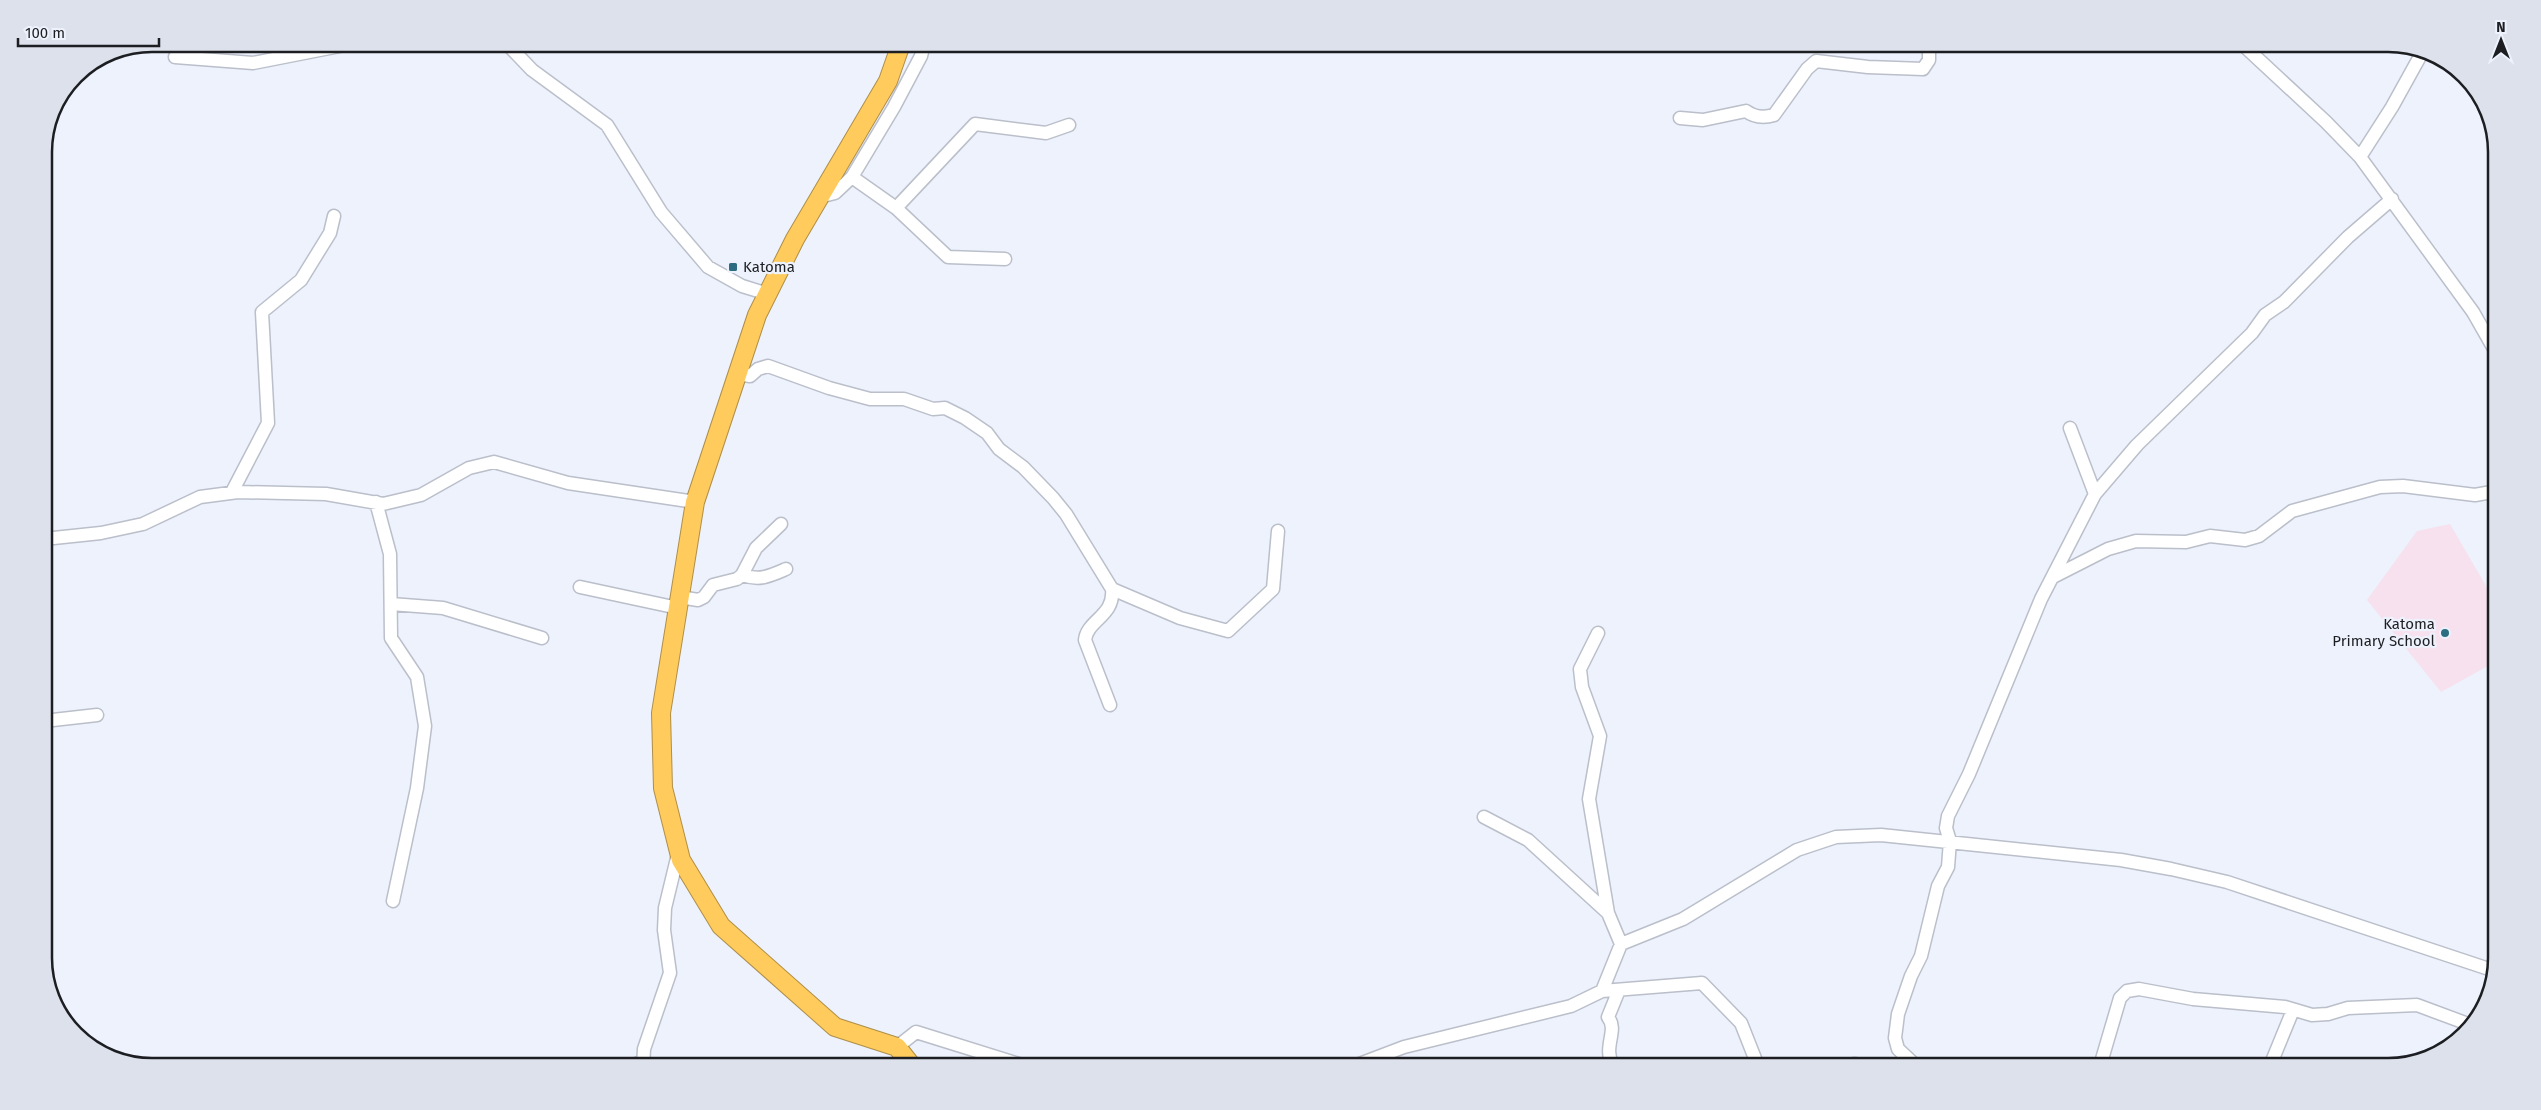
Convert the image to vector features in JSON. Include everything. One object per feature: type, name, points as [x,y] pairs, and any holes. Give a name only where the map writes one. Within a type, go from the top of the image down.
[{"type":"highway","points":[[899,52],[888,81],[795,239],[757,315],[695,502],[661,713],[663,788],[678,850],[681,860],[720,926],[836,1027],[897,1047],[906,1058]]},
{"type":"street","points":[[175,57],[253,63],[309,52]]},
{"type":"street","points":[[515,52],[532,70],[608,125],[662,212],[708,267],[742,286],[768,294]]},
{"type":"street","points":[[819,197],[835,193],[852,177],[894,107],[922,52]]},
{"type":"street","points":[[1680,118],[1703,120],[1746,111],[1759,116],[1774,115],[1807,69],[1816,61],[1868,67],[1923,69],[1929,60],[1929,52]]},
{"type":"street","points":[[2251,52],[2326,122],[2360,157],[2473,312],[2488,338]]},
{"type":"street","points":[[2360,157],[2392,107],[2419,58]]},
{"type":"street","points":[[896,208],[975,124],[1046,133],[1069,125]]},
{"type":"street","points":[[852,177],[896,208],[948,257],[1005,259]]},
{"type":"street","points":[[1907,1058],[1898,1049],[1896,1027],[1911,976],[1921,956],[1927,936],[1938,886],[1948,867],[1950,841],[1946,828],[1948,816],[1969,774],[2034,613],[2095,494],[2137,445],[2252,333],[2265,315],[2284,302],[2348,237],[2392,199]]},
{"type":"street","points":[[232,492],[268,423],[262,312],[301,280],[330,233],[334,216]]},
{"type":"street","points":[[738,374],[750,376],[758,369],[768,366],[829,388],[870,398],[904,399],[933,408],[945,408],[965,418],[987,433],[999,449],[1022,467],[1053,498],[1066,514],[1112,589],[1180,618],[1228,631],[1273,589],[1278,531]]},
{"type":"street","points":[[2070,428],[2095,494]]},
{"type":"street","points":[[53,538],[102,533],[134,526],[200,497],[232,492],[326,494],[383,504],[421,495],[469,468],[494,462],[568,483],[695,502]]},
{"type":"street","points":[[2052,577],[2108,549],[2136,541],[2186,542],[2210,536],[2245,540],[2259,536],[2292,512],[2380,487],[2404,486],[2475,495],[2488,493]]},
{"type":"street","points":[[376,502],[390,554],[391,638],[418,677],[425,726],[418,788],[393,901]]},
{"type":"street","points":[[580,587],[679,603],[698,600],[704,597],[712,586],[737,579],[742,575],[756,548],[781,524]]},
{"type":"street","points":[[742,575],[765,578],[786,569]]},
{"type":"street","points":[[1110,705],[1085,640],[1088,630],[1108,609],[1112,589]]},
{"type":"street","points":[[390,604],[443,608],[542,638]]},
{"type":"street","points":[[1598,633],[1580,668],[1582,686],[1600,736],[1589,799],[1608,913],[1621,944],[1602,991]]},
{"type":"street","points":[[53,720],[97,715]]},
{"type":"street","points":[[1484,817],[1528,840],[1608,913]]},
{"type":"street","points":[[1621,944],[1683,919],[1797,850],[1836,837],[1881,835],[1950,841],[1997,849],[2145,864],[2203,876],[2488,969]]},
{"type":"street","points":[[643,1058],[644,1049],[670,973],[664,930],[666,897],[678,850]]},
{"type":"street","points":[[1375,1058],[1404,1047],[1571,1006],[1602,991],[1702,983],[1741,1023],[1755,1058]]},
{"type":"street","points":[[2102,1058],[2120,998],[2127,991],[2139,989],[2193,999],[2285,1007],[2320,1015],[2348,1008],[2417,1005],[2464,1023]]},
{"type":"street","points":[[1610,1058],[1608,1054],[1612,1029],[1608,1017],[1619,990]]},
{"type":"street","points":[[2273,1058],[2293,1010]]},
{"type":"street","points":[[897,1047],[916,1032],[999,1058]]},
{"type":"shaded area","name":"Katoma Primary School","points":[[2450,524],[2488,589],[2488,666],[2441,692],[2367,600],[2417,531]]},
{"type":"place","name":"Katoma","points":[[733,267]]},
{"type":"place","name":"Katoma Primary School","points":[[2445,633]]}]
